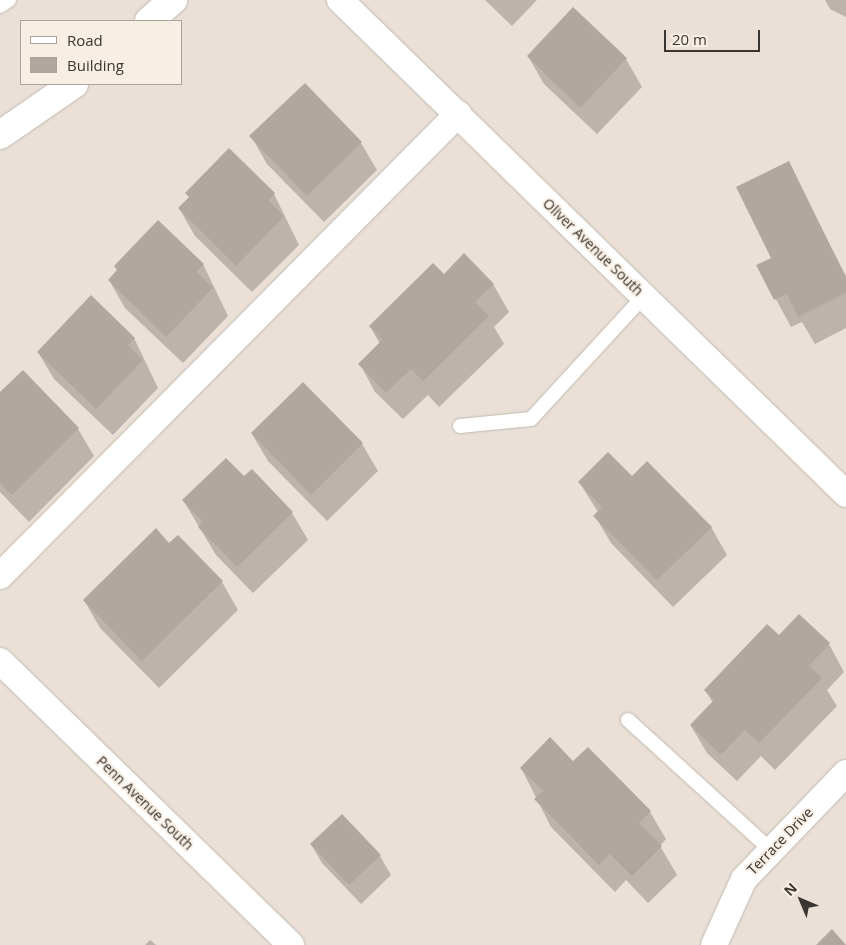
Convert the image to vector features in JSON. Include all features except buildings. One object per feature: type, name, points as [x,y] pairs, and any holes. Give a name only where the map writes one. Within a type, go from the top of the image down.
[{"type":"main road","points":[[150,20],[173,0]]},
{"type":"main road","points":[[0,135],[73,85]]},
{"type":"street","name":"Oliver Avenue South","points":[[340,0],[846,494]]},
{"type":"street","points":[[0,576],[458,114]]},
{"type":"street","name":"Penn Avenue South","points":[[0,661],[290,945]]},
{"type":"street","name":"Terrace Drive","points":[[714,945],[744,879],[846,773]]},
{"type":"lane","points":[[0,6],[9,0]]},
{"type":"lane","points":[[460,426],[531,419],[644,296]]},
{"type":"lane","points":[[628,720],[771,850]]}]
